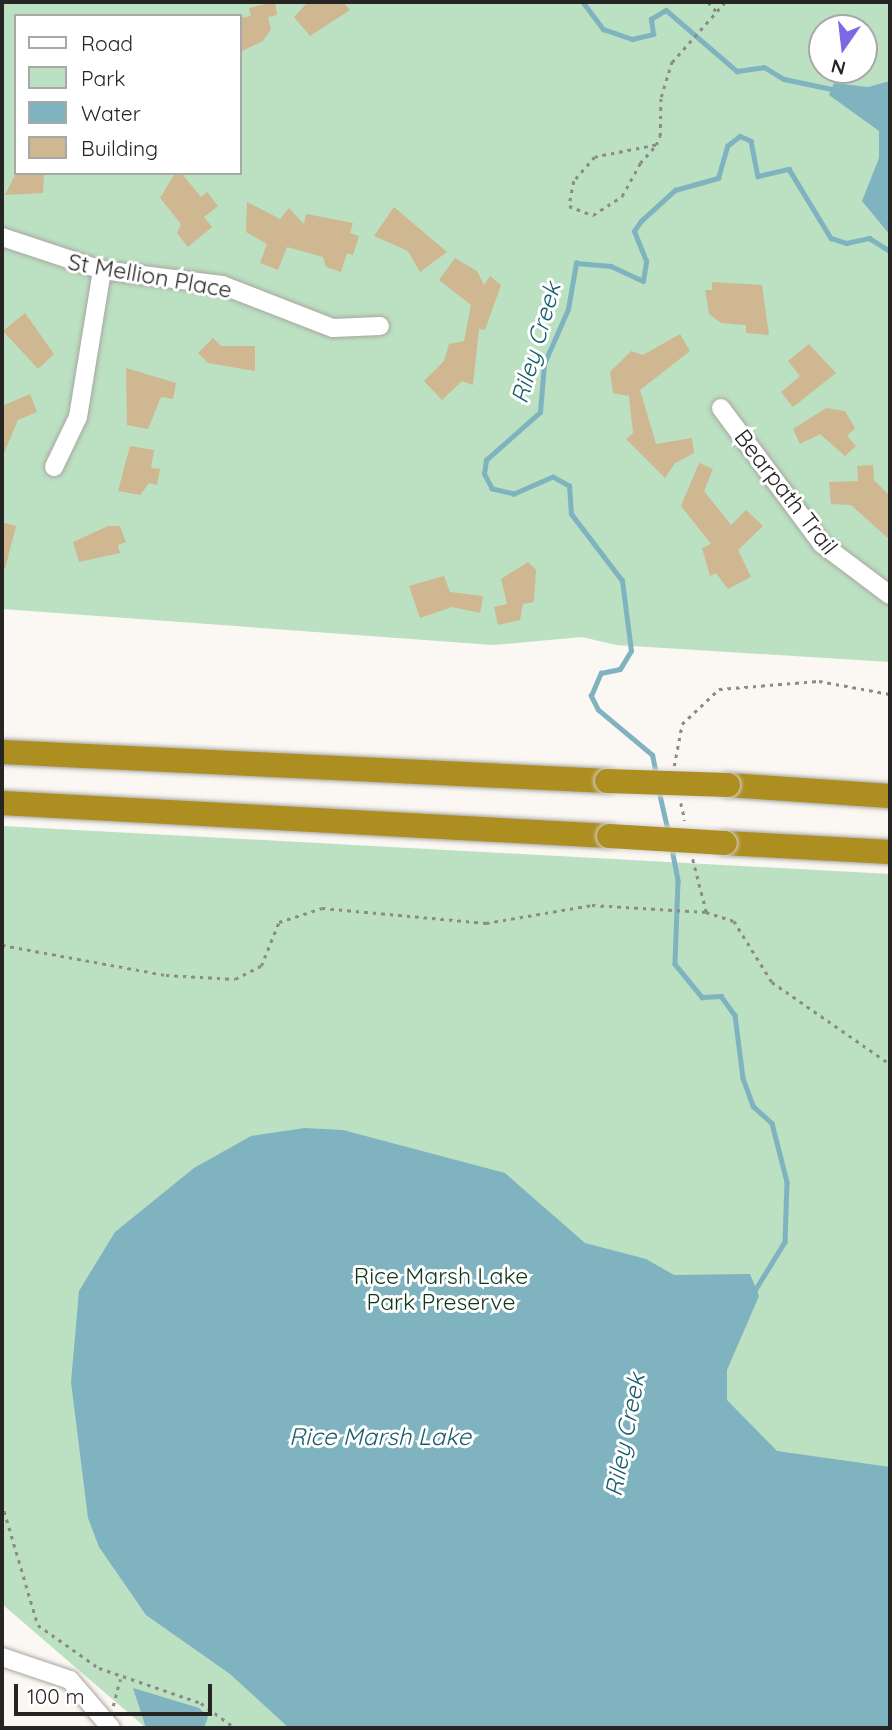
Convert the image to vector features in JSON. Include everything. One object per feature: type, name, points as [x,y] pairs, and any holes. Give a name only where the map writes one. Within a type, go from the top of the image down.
[{"type":"highway","points":[[2,752],[728,785],[890,796]]},
{"type":"highway","points":[[2,803],[890,852]]},
{"type":"street","name":"St Mellion Place","points":[[2,237],[102,270],[222,285],[333,328],[380,326]]},
{"type":"street","points":[[54,467],[78,417],[102,270]]},
{"type":"street","name":"Bearpath Trail","points":[[721,408],[822,544],[890,595]]},
{"type":"street","points":[[2,1657],[69,1680],[111,1728]]},
{"type":"path","points":[[708,2],[714,13]]},
{"type":"path","points":[[656,145],[595,158],[574,181],[569,206],[583,215],[612,207],[656,145],[664,78],[681,50],[725,2]]},
{"type":"path","points":[[676,773],[682,724],[719,689],[819,681],[890,694]]},
{"type":"path","points":[[680,796],[687,831]]},
{"type":"path","points":[[691,855],[706,912]]},
{"type":"path","points":[[2,945],[212,981],[261,966],[279,922],[322,908],[486,923],[592,905],[694,910],[734,921],[772,982],[890,1064]]},
{"type":"path","points":[[2,1503],[38,1625],[120,1679],[201,1703],[235,1728]]},
{"type":"path","points":[[113,1706],[120,1679]]},
{"type":"green space","points":[[2,2],[890,2],[890,662],[616,645],[582,637],[493,645],[2,609]]},
{"type":"green space","name":"Rice Marsh Lake Park Preserve","points":[[2,826],[890,874],[890,1728],[146,1728],[2,1604]]},
{"type":"water","points":[[890,81],[890,235],[862,201],[879,158],[879,131],[829,95],[834,84],[868,87]]},
{"type":"water","name":"Rice Marsh Lake","points":[[305,1128],[343,1130],[505,1173],[585,1243],[646,1259],[674,1275],[750,1274],[759,1296],[727,1370],[727,1400],[777,1451],[890,1467],[890,1728],[289,1728],[230,1674],[146,1615],[99,1547],[88,1518],[71,1382],[79,1291],[115,1232],[194,1168],[251,1136]]},
{"type":"water","points":[[133,1688],[199,1708],[208,1717],[204,1728],[146,1728]]},
{"type":"building","points":[[275,2],[277,15],[268,17],[271,29],[263,41],[242,51],[242,18],[251,16],[249,8]]},
{"type":"building","points":[[308,2],[343,2],[350,10],[310,36],[294,17]]},
{"type":"building","points":[[15,175],[44,175],[43,193],[5,195]]},
{"type":"building","points":[[174,175],[183,175],[201,197],[207,192],[218,206],[204,217],[212,227],[188,247],[177,233],[181,224],[160,198]]},
{"type":"building","points":[[247,202],[280,219],[289,208],[304,224],[306,214],[353,223],[350,233],[359,236],[353,255],[347,253],[341,272],[326,267],[323,257],[287,247],[278,270],[260,263],[267,244],[246,232]]},
{"type":"building","points":[[394,207],[447,252],[420,272],[408,251],[374,236]]},
{"type":"building","points":[[455,258],[477,271],[484,285],[490,276],[501,285],[485,330],[479,329],[473,385],[462,381],[442,400],[424,381],[444,361],[449,344],[464,341],[471,305],[439,280]]},
{"type":"building","points":[[712,282],[762,285],[769,335],[746,333],[746,325],[721,323],[709,314],[705,290],[712,290]]},
{"type":"building","points":[[25,313],[54,354],[38,369],[3,331]]},
{"type":"building","points":[[680,334],[690,351],[640,390],[656,444],[692,438],[694,453],[675,463],[665,478],[626,439],[633,433],[629,396],[613,393],[610,372],[631,351],[643,355]]},
{"type":"building","points":[[213,338],[221,346],[255,346],[255,371],[208,363],[198,353]]},
{"type":"building","points":[[809,344],[836,373],[793,407],[781,392],[800,376],[788,361]]},
{"type":"building","points":[[126,368],[176,383],[173,399],[161,397],[148,429],[127,425]]},
{"type":"building","points":[[30,394],[37,412],[18,420],[2,458],[2,406]]},
{"type":"building","points":[[826,408],[845,411],[855,428],[847,436],[856,446],[845,456],[820,434],[800,444],[793,429]]},
{"type":"building","points":[[130,446],[154,450],[151,468],[160,469],[157,485],[149,483],[140,495],[118,491]]},
{"type":"building","points":[[699,463],[713,469],[704,491],[731,525],[746,510],[763,526],[738,550],[751,577],[728,589],[716,573],[710,576],[702,548],[711,544],[681,506]]},
{"type":"building","points":[[873,465],[874,480],[890,496],[890,540],[851,505],[831,504],[829,482],[858,481],[857,466]]},
{"type":"building","points":[[2,522],[16,526],[5,569],[2,568]]},
{"type":"building","points":[[108,526],[120,526],[126,542],[118,545],[120,553],[79,562],[73,542]]},
{"type":"building","points":[[528,562],[536,570],[534,602],[523,604],[520,620],[498,625],[494,607],[507,604],[501,579]]},
{"type":"building","points":[[444,576],[450,592],[483,596],[480,613],[452,607],[420,618],[409,586]]},
{"type":"waterway","name":"Riley Creek","points":[[583,2],[603,29],[632,39],[653,34],[651,19],[666,10],[737,71],[764,67],[784,79],[836,90]]},
{"type":"waterway","name":"Riley Creek","points":[[656,775],[652,755],[598,710],[591,696],[601,673],[620,669],[631,651],[622,581],[571,514],[569,486],[553,477],[514,494],[492,489],[484,474],[486,460],[540,412],[544,364],[568,309],[576,263],[611,266],[643,281],[646,261],[634,231],[641,221],[675,190],[718,178],[727,146],[740,136],[751,141],[758,176],[789,169],[831,238],[846,243],[869,238],[890,251]]},
{"type":"waterway","name":"Riley Creek","points":[[659,791],[668,830]]},
{"type":"waterway","name":"Riley Creek","points":[[672,849],[678,881],[675,964],[702,997],[721,996],[735,1015],[743,1078],[753,1106],[772,1123],[787,1182],[785,1242],[753,1294]]}]
